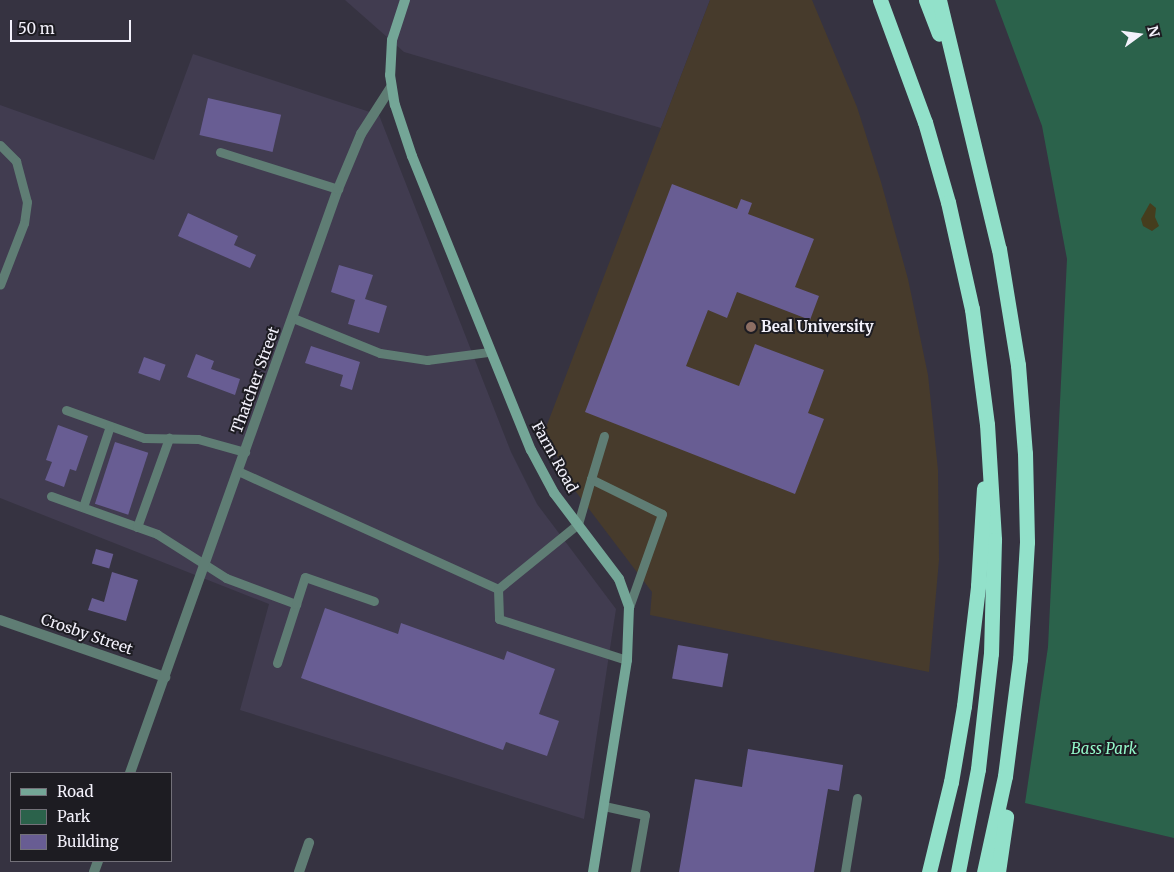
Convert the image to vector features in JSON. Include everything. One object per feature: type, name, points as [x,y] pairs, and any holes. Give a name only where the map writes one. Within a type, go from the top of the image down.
[{"type":"highway","points":[[880,0],[922,114],[948,202],[967,281],[985,396],[994,509],[991,653],[979,762],[958,872]]},
{"type":"highway","points":[[926,0],[972,135]]},
{"type":"highway","points":[[939,0],[1001,259],[1021,394],[1027,542],[1014,757],[998,872]]},
{"type":"highway","points":[[929,872],[951,782],[970,670],[982,541],[985,396]]},
{"type":"highway","points":[[984,872],[1005,776],[1020,659]]},
{"type":"street","points":[[392,87],[392,40],[405,0]]},
{"type":"street","name":"Thatcher Street","points":[[130,772],[338,189],[360,134],[392,87]]},
{"type":"street","name":"Farm Road","points":[[392,87],[412,156],[489,352],[538,466],[619,579],[629,607],[628,660],[593,872]]},
{"type":"street","name":"Crosby Street","points":[[0,620],[165,677]]},
{"type":"street","points":[[299,872],[310,843]]},
{"type":"lane","points":[[0,146],[16,161],[27,202],[24,223],[0,285]]},
{"type":"lane","points":[[220,152],[338,189]]},
{"type":"lane","points":[[293,318],[380,353],[427,360],[489,352]]},
{"type":"lane","points":[[66,410],[144,438],[198,439],[245,452]]},
{"type":"lane","points":[[82,507],[110,426]]},
{"type":"lane","points":[[498,589],[578,524],[604,436]]},
{"type":"lane","points":[[137,527],[169,438]]},
{"type":"lane","points":[[238,471],[498,589]]},
{"type":"lane","points":[[591,479],[662,514],[629,607]]},
{"type":"lane","points":[[51,496],[167,538],[206,562],[226,578],[296,604]]},
{"type":"lane","points":[[277,663],[305,577],[374,601]]},
{"type":"lane","points":[[498,589],[499,619],[628,660]]},
{"type":"lane","points":[[845,872],[858,798]]},
{"type":"lane","points":[[604,806],[645,815],[636,872]]},
{"type":"shaded area","points":[[345,0],[710,0],[661,128],[404,52]]},
{"type":"shaded area","name":"Beal University","points":[[710,0],[812,0],[857,107],[881,182],[908,279],[928,375],[938,470],[939,560],[929,672],[650,615],[652,592],[570,484],[545,430]]},
{"type":"shaded area","points":[[193,54],[379,115],[511,452],[537,504],[616,609],[584,819],[240,710],[269,604],[0,498],[0,105],[154,160]]},
{"type":"green space","name":"Bass Park","points":[[995,0],[1174,0],[1174,838],[1025,803],[1048,647],[1067,259],[1042,126]]},
{"type":"sand","points":[[1150,203],[1156,208],[1155,217],[1159,226],[1152,231],[1143,226],[1141,219]]},
{"type":"building","points":[[208,98],[281,115],[273,152],[199,135]]},
{"type":"building","name":"Beal University","points":[[672,184],[737,209],[741,199],[752,203],[748,214],[814,239],[795,287],[819,296],[810,320],[737,292],[727,318],[708,310],[686,366],[739,386],[755,344],[824,370],[808,413],[824,419],[795,494],[585,412]]},
{"type":"building","points":[[188,213],[238,236],[234,245],[256,255],[250,268],[178,236]]},
{"type":"building","points":[[339,265],[373,275],[365,299],[387,306],[379,333],[348,324],[355,300],[331,292]]},
{"type":"building","points":[[311,346],[360,362],[352,390],[340,386],[343,375],[305,363]]},
{"type":"building","points":[[196,354],[214,361],[211,369],[240,379],[235,395],[187,377]]},
{"type":"building","points":[[144,357],[166,365],[160,381],[138,373]]},
{"type":"building","points":[[58,425],[88,436],[76,471],[70,469],[64,487],[45,480],[52,462],[46,460]]},
{"type":"building","points":[[115,442],[148,453],[128,515],[95,504]]},
{"type":"building","points":[[96,549],[113,554],[109,568],[92,563]]},
{"type":"building","points":[[112,572],[138,580],[126,621],[88,610],[92,598],[104,602]]},
{"type":"building","points":[[325,608],[398,634],[401,623],[504,660],[507,651],[555,669],[539,714],[559,721],[547,756],[506,742],[503,750],[301,678]]},
{"type":"building","points":[[678,645],[728,654],[722,687],[672,678]]},
{"type":"building","points":[[748,749],[843,765],[839,791],[828,789],[814,872],[679,872],[695,779],[742,787]]},
{"type":"place","name":"Beal University","points":[[751,327]]}]
